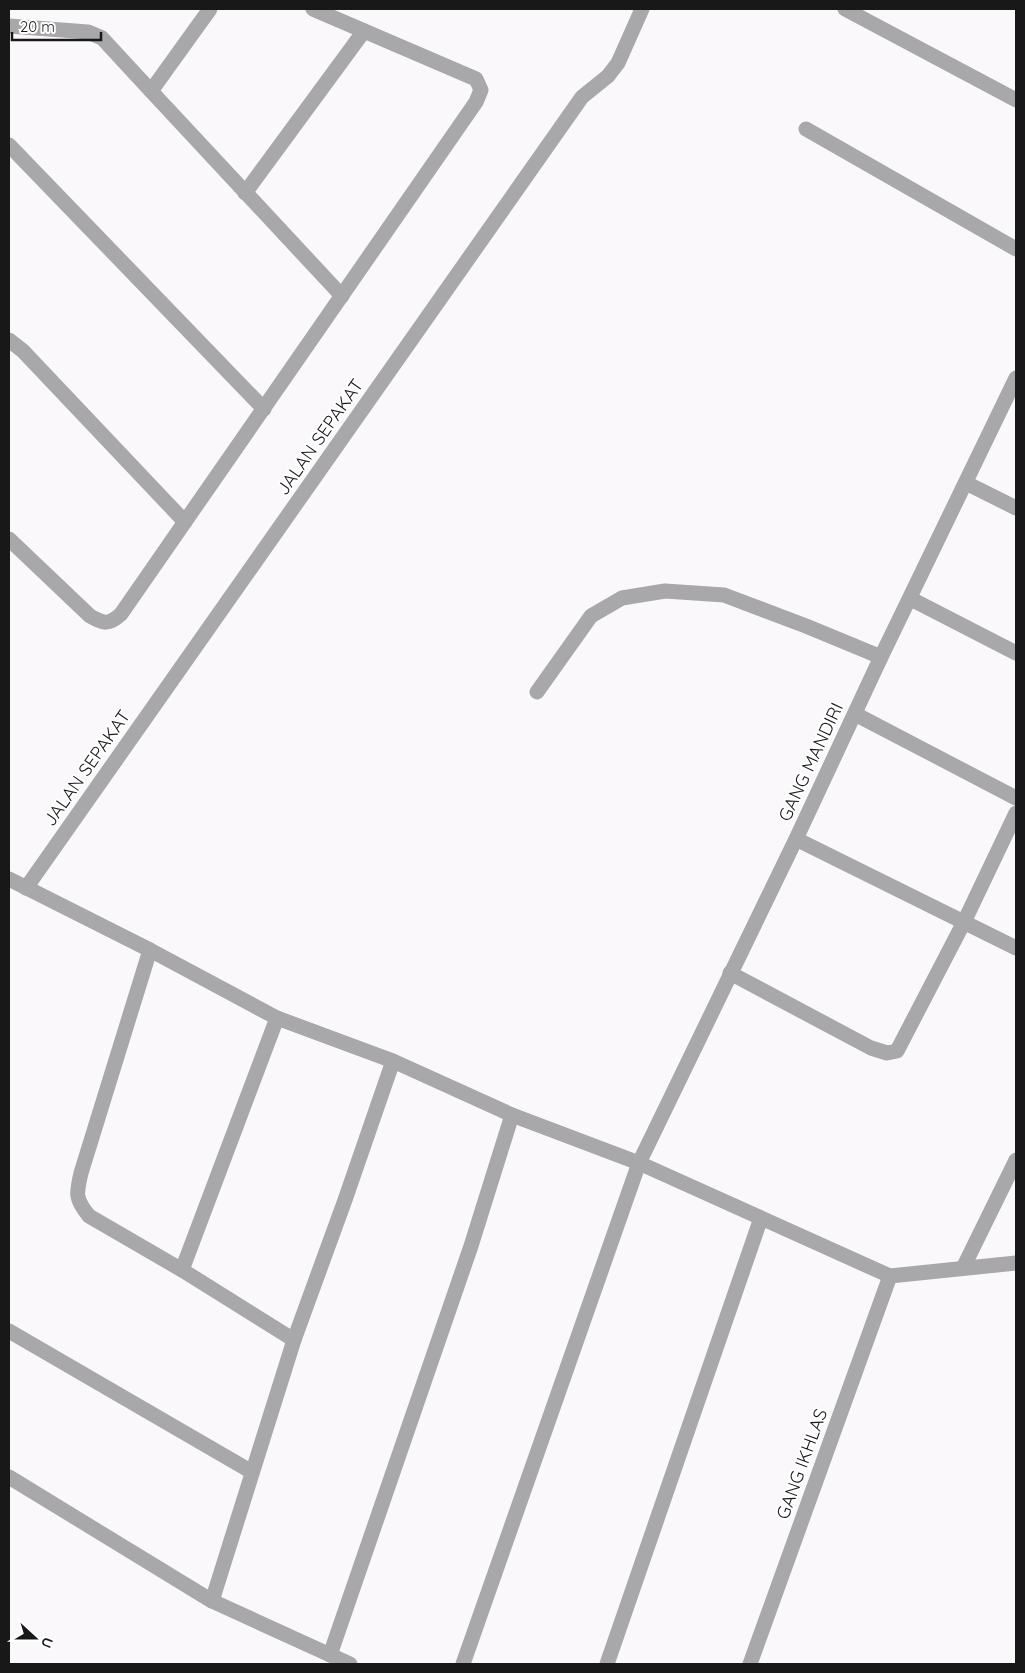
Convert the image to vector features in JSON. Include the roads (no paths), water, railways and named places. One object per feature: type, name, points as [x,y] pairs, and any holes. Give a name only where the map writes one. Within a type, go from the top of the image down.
[{"type":"street","points":[[151,91],[210,9]]},
{"type":"street","points":[[9,539],[90,616],[102,623],[114,621],[121,614],[264,409],[476,102],[481,90],[476,78],[313,9]]},
{"type":"street","name":"JALAN SEPAKAT","points":[[26,888],[582,97],[608,76],[618,62],[642,9]]},
{"type":"street","points":[[845,9],[1016,100]]},
{"type":"street","points":[[9,26],[88,32],[102,38],[342,296]]},
{"type":"street","points":[[245,193],[364,30]]},
{"type":"street","points":[[806,129],[1016,249]]},
{"type":"street","points":[[9,145],[264,409]]},
{"type":"street","points":[[9,340],[23,351],[185,522]]},
{"type":"street","name":"GANG MANDIRI","points":[[463,1664],[639,1162],[796,839],[880,658],[1016,378]]},
{"type":"street","points":[[966,483],[1016,508]]},
{"type":"street","points":[[537,692],[591,616],[622,598],[665,590],[724,595],[806,626],[880,658]]},
{"type":"street","points":[[910,598],[1016,653]]},
{"type":"street","points":[[854,714],[1016,798]]},
{"type":"street","points":[[730,973],[871,1048],[887,1053],[898,1051],[964,922],[1016,813]]},
{"type":"street","points":[[796,839],[1016,948]]},
{"type":"street","points":[[9,879],[150,950],[278,1018],[393,1061],[512,1115],[639,1162],[890,1276],[1016,1263]]},
{"type":"street","points":[[150,950],[76,1192],[79,1204],[89,1216],[182,1270],[294,1340]]},
{"type":"street","points":[[182,1270],[278,1018]]},
{"type":"street","points":[[212,1601],[294,1340],[393,1061]]},
{"type":"street","points":[[330,1655],[470,1246],[512,1115]]},
{"type":"street","points":[[963,1268],[1016,1160]]},
{"type":"street","points":[[607,1664],[761,1218]]},
{"type":"street","name":"GANG IKHLAS","points":[[750,1664],[890,1276]]},
{"type":"street","points":[[9,1330],[252,1472]]},
{"type":"street","points":[[9,1477],[212,1601],[350,1664]]}]
